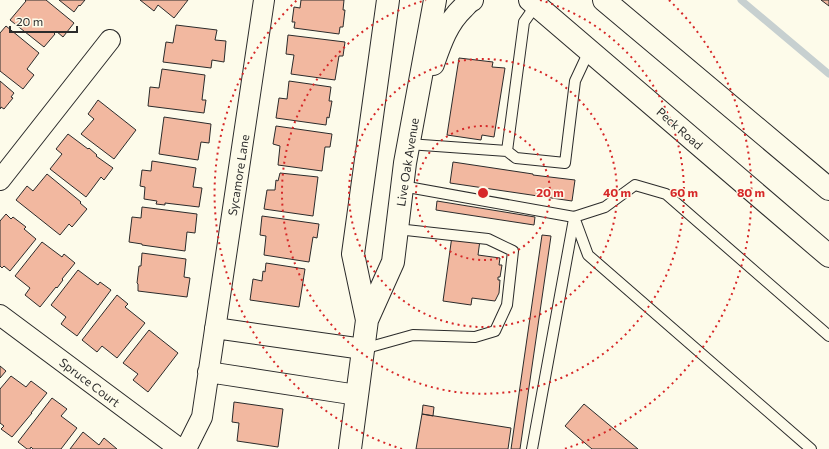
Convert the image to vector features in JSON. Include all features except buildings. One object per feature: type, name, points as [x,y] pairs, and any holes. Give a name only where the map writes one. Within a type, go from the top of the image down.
[{"type":"main road","name":"Live Oak Avenue","points":[[367,320],[353,254],[388,0]]},
{"type":"main road","name":"Live Oak Avenue","points":[[350,449],[367,320],[393,262],[405,163],[435,0]]},
{"type":"main road","points":[[410,134],[441,42],[454,16],[472,0]]},
{"type":"main road","points":[[604,0],[829,189]]},
{"type":"main road","name":"Peck Road","points":[[533,3],[829,256]]},
{"type":"street","name":"Sycamore Lane","points":[[212,350],[264,0]]},
{"type":"street","points":[[0,180],[110,40]]},
{"type":"street","name":"Spruce Court","points":[[0,315],[181,449],[188,445],[202,417],[212,350]]},
{"type":"street","points":[[215,328],[363,349]]},
{"type":"street","points":[[208,372],[357,395]]},
{"type":"lane","points":[[507,151],[524,22],[533,3]]},
{"type":"lane","points":[[410,134],[507,151],[516,158],[565,163],[575,81],[589,51]]},
{"type":"lane","points":[[402,186],[574,217],[605,207],[635,185],[666,194],[829,336]]},
{"type":"lane","points":[[532,449],[574,217]]},
{"type":"lane","points":[[574,217],[588,255],[811,449]]},
{"type":"lane","points":[[363,349],[413,335],[475,337],[495,331],[507,305],[513,251],[488,239],[397,229]]},
{"type":"waterway","points":[[741,0],[829,74]]}]
